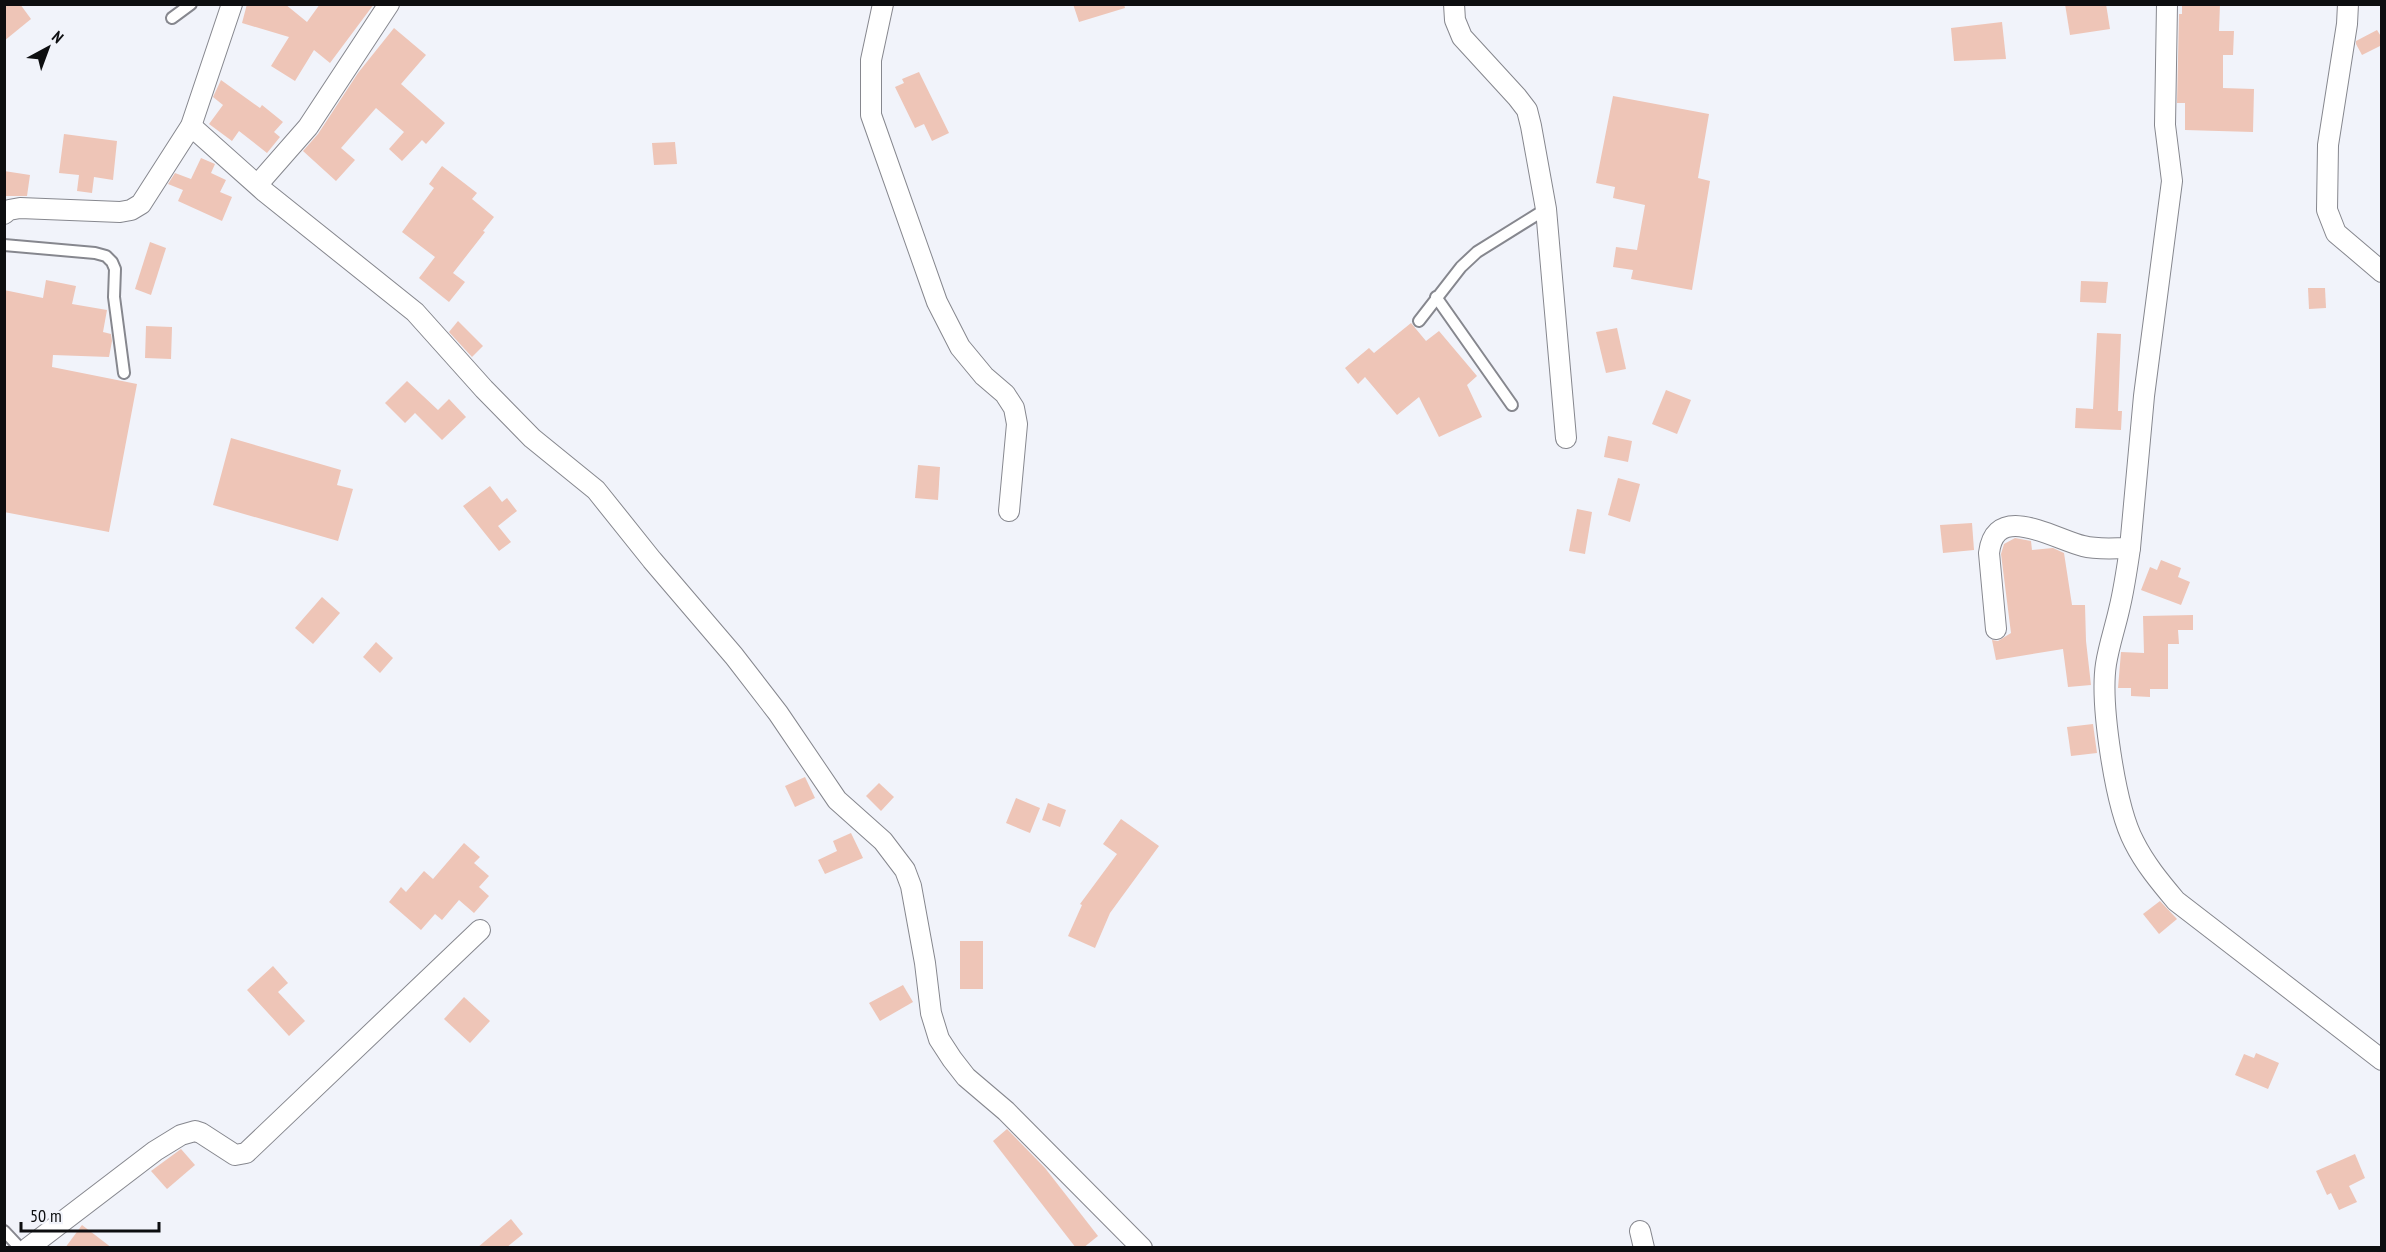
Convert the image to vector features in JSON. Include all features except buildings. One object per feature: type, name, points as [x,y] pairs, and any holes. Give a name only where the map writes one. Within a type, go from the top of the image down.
[{"type":"street","points":[[4,214],[9,210],[20,208],[120,212],[131,210],[141,204],[190,126],[232,4]]},
{"type":"street","points":[[258,184],[308,127],[389,4]]},
{"type":"street","points":[[883,4],[871,60],[871,115],[937,302],[960,347],[984,376],[1005,394],[1014,408],[1017,424],[1009,511]]},
{"type":"street","points":[[1454,4],[1455,20],[1462,37],[1517,96],[1527,110],[1546,209],[1566,438]]},
{"type":"street","points":[[2167,4],[2165,125],[2172,181],[2158,279],[2130,548],[2125,584],[2106,664],[2104,689],[2106,718],[2121,809],[2133,841],[2151,871],[2176,901],[2382,1060]]},
{"type":"street","points":[[2348,4],[2347,24],[2328,144],[2327,210],[2336,233],[2382,272]]},
{"type":"street","points":[[190,126],[415,312],[484,389],[532,438],[596,490],[778,712],[837,800],[883,841],[905,870],[911,886],[925,963],[931,1013],[939,1039],[952,1059],[966,1077],[1006,1111],[1142,1248]]},
{"type":"street","points":[[1996,629],[1989,552],[1991,541],[1997,531],[2010,526],[2025,526],[2083,546],[2099,549],[2130,548]]},
{"type":"street","points":[[28,1248],[155,1151],[181,1135],[190,1132],[201,1133],[235,1155],[246,1153],[480,930]]},
{"type":"lane","points":[[172,18],[191,4]]},
{"type":"lane","points":[[1419,321],[1436,297],[1477,252],[1546,209]]},
{"type":"lane","points":[[4,245],[95,254],[106,256],[112,262],[115,269],[114,297],[124,373]]},
{"type":"lane","points":[[1436,297],[1512,405]]},
{"type":"lane","points":[[4,1231],[20,1248]]}]
